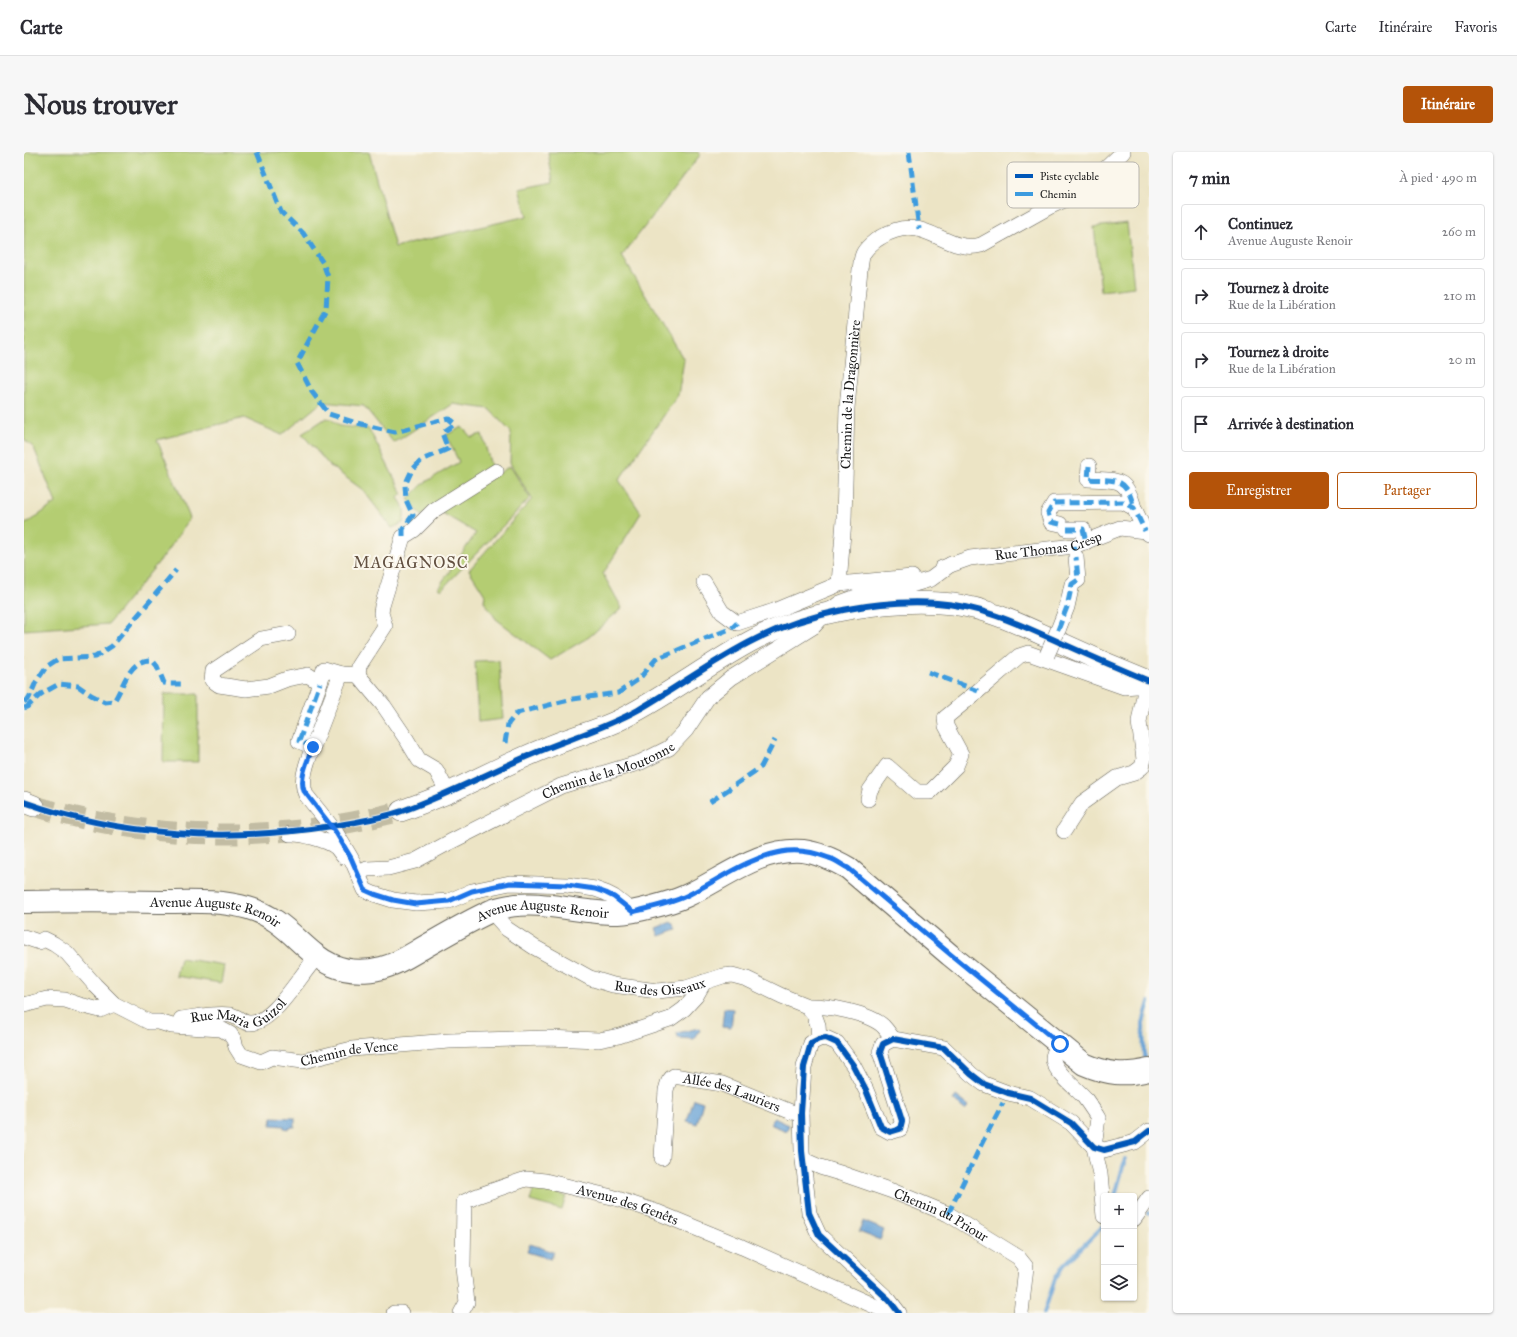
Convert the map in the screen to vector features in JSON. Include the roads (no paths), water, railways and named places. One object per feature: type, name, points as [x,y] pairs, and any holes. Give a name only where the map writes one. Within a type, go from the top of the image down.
[{"type":"main road","points":[[401,812],[448,793],[548,747],[613,723],[755,639],[789,624],[842,610],[921,602],[954,604],[988,612],[1023,625],[1148,681]]},
{"type":"main road","name":"Avenue Auguste Renoir","points":[[24,902],[199,902],[248,908],[272,919],[317,957],[332,966],[365,971],[385,967],[405,958],[491,911],[510,906],[537,906],[618,913],[633,912],[685,897],[740,867],[781,852],[804,851],[830,858],[848,868],[1084,1064],[1098,1070],[1112,1073],[1125,1074],[1149,1070]]},
{"type":"street","name":"Chemin de la Dragonnière","points":[[1113,162],[1123,152]]},
{"type":"street","name":"Chemin de la Dragonnière","points":[[838,584],[844,520],[847,408],[859,277],[863,254],[877,240],[891,231],[904,228],[919,229],[969,247],[981,245],[1047,208]]},
{"type":"street","points":[[1089,466],[1088,478],[1119,482],[1127,487],[1129,505],[1147,532]]},
{"type":"street","points":[[448,793],[436,770],[419,760],[408,740],[384,706],[358,675],[358,666],[385,626],[381,613],[382,606],[403,537],[414,530],[434,510],[496,471]]},
{"type":"street","points":[[1047,655],[1067,607],[1072,584],[1078,580],[1078,549],[1083,529],[1063,526],[1051,522],[1048,513],[1054,503],[1129,505]]},
{"type":"street","name":"Rue Thomas Cresp","points":[[951,564],[970,558],[1078,549],[1120,528],[1147,532]]},
{"type":"street","points":[[704,582],[722,612],[737,624],[774,611],[838,584],[919,576],[951,564]]},
{"type":"street","points":[[824,614],[840,602],[859,596],[901,588],[931,579],[951,564]]},
{"type":"street","name":"Chemin de la Moutonne","points":[[358,874],[367,869],[388,868],[415,861],[561,786],[641,762],[669,748],[686,730],[708,697],[731,678],[813,627],[824,614]]},
{"type":"street","points":[[288,634],[261,639],[213,671],[212,680],[219,685],[246,690],[269,686],[287,679],[308,675],[320,683]]},
{"type":"street","points":[[868,799],[870,790],[886,766],[917,792],[930,792],[956,766],[961,754],[946,726],[945,718],[1019,656],[1028,653],[1124,687],[1136,686],[1148,681]]},
{"type":"street","points":[[313,747],[299,740],[324,669],[341,674],[358,675]]},
{"type":"street","points":[[341,674],[313,747],[304,774],[303,788],[306,795],[335,831],[351,858],[365,890],[393,900],[416,904],[449,901],[472,891],[510,883],[560,884],[595,889],[614,897],[633,912]]},
{"type":"street","points":[[1064,831],[1082,803],[1117,778],[1134,773],[1142,767],[1144,759],[1139,722],[1148,681]]},
{"type":"street","points":[[290,834],[298,833],[314,838],[336,847],[344,857],[351,858]]},
{"type":"street","name":"Rue des Oiseaux","points":[[491,911],[507,930],[534,947],[590,978],[613,986],[657,991],[686,988],[723,976],[732,975],[747,979],[807,1006],[819,1005],[863,1015],[883,1026],[893,1038]]},
{"type":"street","points":[[24,930],[27,929],[44,939]]},
{"type":"street","name":"Chemin de Vence","points":[[24,937],[39,942],[44,939],[67,953],[114,1004],[149,1022],[159,1022],[172,1026],[221,1029],[230,1034],[241,1054],[261,1062],[272,1057],[303,1061],[352,1049],[449,1041],[547,1038],[599,1040],[619,1036],[670,1019],[684,1009],[696,996],[704,982]]},
{"type":"street","name":"Rue Maria Guizol","points":[[159,1022],[182,1018],[230,1015],[239,1018],[245,1023],[250,1024],[257,1022],[270,1014],[284,1000],[299,978],[317,957]]},
{"type":"street","points":[[24,1004],[47,999],[65,1000],[100,1010],[114,1004]]},
{"type":"street","points":[[807,1006],[814,1014],[818,1025],[819,1039]]},
{"type":"street","points":[[899,1313],[889,1300],[819,1235],[809,1213],[802,1151],[801,1113],[804,1067],[811,1043],[819,1039],[826,1038],[837,1043],[853,1065],[866,1090],[881,1127],[890,1132],[900,1129],[902,1121],[880,1052],[883,1044],[893,1038],[944,1048],[971,1074],[984,1084],[1008,1093],[1030,1098],[1071,1123],[1094,1147],[1104,1150],[1135,1142],[1149,1131]]},
{"type":"street","points":[[1060,1044],[1054,1053],[1054,1063],[1083,1097],[1098,1118],[1094,1147],[1100,1174],[1102,1193]]},
{"type":"street","name":"Allée des Lauriers","points":[[662,1158],[666,1090],[670,1078],[674,1076],[722,1084],[791,1112],[801,1113]]},
{"type":"street","name":"Chemin du Priour","points":[[804,1160],[820,1167],[892,1191],[948,1214],[1018,1256],[1026,1267],[1021,1313]]},
{"type":"street","name":"Avenue des Genêts","points":[[461,1313],[467,1302],[463,1268],[464,1202],[477,1196],[526,1180],[545,1181],[612,1197],[657,1212],[742,1247],[890,1313]]},
{"type":"street","points":[[1137,1215],[1149,1198]]},
{"type":"street","points":[[394,1313],[402,1313]]},
{"type":"water","points":[[671,922],[675,924],[677,930],[659,936],[656,928]]},
{"type":"water","points":[[724,1008],[733,1009],[731,1028],[722,1027]]},
{"type":"water","points":[[699,1028],[700,1031],[693,1039],[678,1038],[677,1033]]},
{"type":"water","points":[[956,1096],[969,1106],[965,1110],[953,1100]]},
{"type":"water","points":[[694,1099],[703,1102],[697,1124],[687,1121]]},
{"type":"water","points":[[272,1117],[295,1118],[295,1127],[291,1127],[290,1129],[284,1128],[284,1126],[271,1125]]},
{"type":"water","points":[[774,1118],[789,1125],[787,1131],[772,1125],[771,1121]]},
{"type":"water","points":[[863,1221],[884,1230],[880,1240],[859,1232]]},
{"type":"water","points":[[530,1244],[554,1252],[551,1259],[527,1252]]},
{"type":"waterway","points":[[1144,1057],[1143,1023],[1149,1002]]},
{"type":"waterway","points":[[1116,1193],[1125,1159]]},
{"type":"waterway","points":[[1044,1313],[1055,1279],[1063,1266],[1101,1228]]},
{"type":"tunnel","points":[[34,806],[79,818],[125,826],[171,832],[217,834],[263,833],[309,829],[401,811]]},
{"type":"district","name":"MAGAGNOSC","points":[[411,562]]}]
